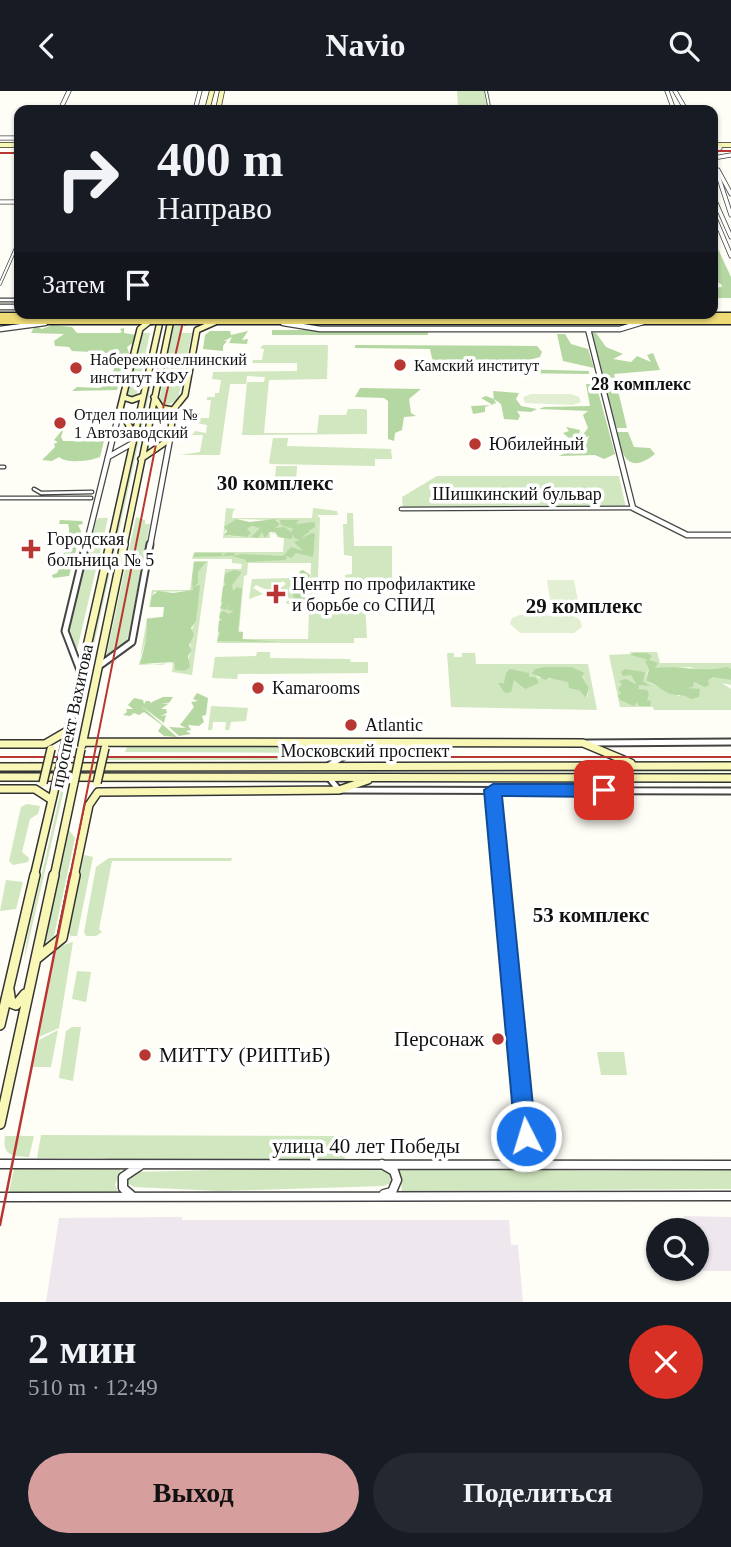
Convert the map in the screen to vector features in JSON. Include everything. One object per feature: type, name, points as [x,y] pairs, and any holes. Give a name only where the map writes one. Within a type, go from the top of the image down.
[{"type":"main road","points":[[0,321],[41,319]]},
{"type":"main road","points":[[83,319],[141,319]]},
{"type":"main road","points":[[134,439],[122,403],[139,329],[148,319]]},
{"type":"main road","name":"проспект Вахитова","points":[[0,1025],[161,319]]},
{"type":"main road","name":"проспект Вахитова","points":[[0,1124],[172,319]]},
{"type":"main road","points":[[186,319],[273,322],[731,321]]},
{"type":"main road","points":[[141,460],[170,439],[173,410],[185,395],[197,330],[186,319]]},
{"type":"main road","points":[[125,321],[139,329]]},
{"type":"main road","points":[[197,330],[217,321]]},
{"type":"main road","points":[[122,403],[143,396]]},
{"type":"main road","points":[[154,397],[161,408],[173,410]]},
{"type":"main road","points":[[39,786],[48,747],[69,730]]},
{"type":"main road","points":[[82,745],[583,743],[611,757],[643,765]]},
{"type":"main road","points":[[0,744],[48,747]]},
{"type":"main road","points":[[36,959],[62,938],[91,799],[99,787],[105,746]]},
{"type":"main road","name":"Московский проспект","points":[[0,767],[729,767]]},
{"type":"main road","name":"Московский проспект","points":[[0,777],[730,778]]},
{"type":"main road","points":[[99,787],[339,790],[360,781],[385,777]]},
{"type":"main road","points":[[0,789],[39,786],[52,800]]},
{"type":"main road","points":[[9,985],[11,1003],[16,1005],[29,987]]},
{"type":"street","points":[[718,170],[722,194],[731,215]]},
{"type":"street","points":[[718,170],[731,194]]},
{"type":"street","points":[[718,208],[731,237]]},
{"type":"street","points":[[718,225],[731,256]]},
{"type":"street","points":[[0,284],[14,252]]},
{"type":"street","points":[[0,329],[56,319]]},
{"type":"street","points":[[273,322],[320,329],[621,329],[644,322]]},
{"type":"street","points":[[588,329],[633,508],[687,535],[731,535]]},
{"type":"street","points":[[81,674],[65,631],[122,403]]},
{"type":"street","points":[[107,457],[134,439]]},
{"type":"street","points":[[99,666],[132,642],[170,439]]},
{"type":"street","points":[[39,498],[42,487]]},
{"type":"street","points":[[34,489],[41,493],[92,492]]},
{"type":"street","points":[[0,498],[91,498]]},
{"type":"street","name":"Шишкинский бульвар","points":[[401,509],[633,508]]},
{"type":"street","points":[[583,743],[731,742]]},
{"type":"street","points":[[328,766],[364,744]]},
{"type":"street","points":[[327,777],[336,783],[339,790],[731,791]]},
{"type":"street","points":[[603,778],[632,790]]},
{"type":"street","points":[[493,790],[528,1164]]},
{"type":"street","points":[[375,1162],[394,1171],[397,1180],[392,1192],[379,1196]]},
{"type":"street","name":"улица 40 лет Победы","points":[[0,1164],[375,1162],[731,1165]]},
{"type":"street","points":[[134,1196],[125,1192],[121,1185],[122,1177],[143,1164]]},
{"type":"street","points":[[0,1197],[731,1196]]},
{"type":"shaded area","points":[[182,1217],[182,1220],[509,1220],[511,1245],[518,1245],[523,1302],[46,1302],[59,1218]]},
{"type":"shaded area","points":[[731,1217],[731,1271],[709,1271],[709,1218],[684,1218]]},
{"type":"green space","points":[[457,91],[489,91],[491,105],[458,105]]},
{"type":"green space","points":[[718,249],[731,277],[731,298],[718,298],[718,287],[722,287],[718,283]]},
{"type":"green space","points":[[162,324],[149,395],[72,744],[69,744]]},
{"type":"green space","points":[[52,325],[72,327],[77,333],[119,333],[122,332],[120,329],[124,328],[124,333],[136,335],[133,343],[127,347],[129,353],[117,390],[72,391],[77,387],[99,388],[111,383],[119,356],[112,353],[72,351],[69,347],[55,346],[54,341],[64,334],[31,333],[35,326],[42,329]]},
{"type":"green space","points":[[173,326],[183,326],[182,333],[192,333],[178,400],[166,406],[159,402]]},
{"type":"green space","points":[[272,330],[428,330],[428,335],[272,335]]},
{"type":"green space","points":[[210,331],[230,331],[231,335],[248,331],[242,340],[248,339],[247,344],[229,343],[232,337],[224,341],[227,341],[223,351],[203,349],[205,335]]},
{"type":"green space","points":[[588,332],[596,333],[606,347],[623,354],[613,359],[631,362],[637,356],[651,362],[647,355],[653,353],[660,370],[614,374],[627,428],[615,428]]},
{"type":"green space","points":[[142,333],[150,333],[136,398],[126,398]]},
{"type":"green space","points":[[557,334],[565,334],[571,344],[588,349],[594,368],[563,361]]},
{"type":"green space","points":[[263,345],[328,345],[327,379],[269,380],[264,433],[317,433],[319,415],[346,415],[348,409],[365,409],[367,434],[242,435],[247,382],[264,382],[265,377],[247,376],[246,384],[230,384],[220,455],[180,455],[200,452],[203,435],[192,435],[195,431],[206,433],[207,425],[196,423],[197,418],[209,418],[211,400],[207,400],[207,397],[215,397],[215,393],[219,393],[221,380],[212,379],[213,372],[297,371],[297,363],[252,363],[253,360],[262,360],[264,349],[260,348]]},
{"type":"green space","points":[[355,345],[537,346],[542,352],[540,357],[525,361],[515,369],[589,371],[589,374],[415,372],[411,370],[434,367],[430,349],[355,348]]},
{"type":"green space","points":[[586,384],[596,384],[615,454],[604,459],[595,455],[559,456],[565,453],[562,451],[568,444],[575,445],[576,451],[587,450],[581,446],[586,444],[589,436],[576,441],[577,437],[571,440],[563,433],[569,431],[566,427],[580,430],[581,437],[588,428],[583,415],[588,411],[539,409],[590,406]]},
{"type":"green space","points":[[360,388],[421,389],[409,399],[411,413],[416,416],[404,417],[402,430],[395,433],[394,441],[388,439],[388,401],[384,398],[355,397]]},
{"type":"green space","points":[[493,391],[519,393],[516,399],[521,406],[537,409],[531,412],[517,411],[520,416],[518,420],[504,419],[501,404],[494,399]]},
{"type":"green space","points":[[531,394],[571,394],[579,397],[581,402],[573,405],[525,403],[523,397]]},
{"type":"green space","points":[[486,396],[494,399],[496,403],[492,404],[481,398]]},
{"type":"green space","points":[[490,405],[485,407],[485,412],[473,414],[471,406]]},
{"type":"green space","points":[[64,428],[61,437],[63,441],[104,441],[100,457],[79,461],[68,461],[59,457],[52,461],[42,460],[55,447],[54,444],[58,442],[54,440]]},
{"type":"green space","points":[[616,432],[628,432],[634,447],[650,448],[655,454],[646,460],[633,463],[624,455]]},
{"type":"green space","points":[[273,438],[288,438],[287,446],[391,449],[392,459],[375,459],[375,466],[271,464]]},
{"type":"green space","points":[[276,466],[297,466],[296,486],[265,485],[266,479],[275,478]]},
{"type":"green space","points":[[437,476],[619,476],[626,508],[403,509],[402,497]]},
{"type":"green space","points":[[226,508],[236,509],[232,518],[312,518],[313,508],[337,511],[338,515],[317,515],[320,518],[317,606],[327,607],[327,612],[340,612],[342,604],[365,604],[367,638],[354,638],[354,643],[217,643],[225,569],[241,569],[242,564],[232,563],[232,559],[192,559],[194,552],[283,552],[284,538],[277,537],[276,533],[270,534],[270,538],[223,538]],"holes":[[[237,519],[277,520],[280,524],[273,528],[292,533],[292,538],[275,532],[262,532],[252,537],[261,528],[251,526],[246,529],[250,533],[247,537],[224,533],[231,522]],[[248,563],[311,563],[308,639],[243,639],[243,632],[239,631],[244,576],[247,575]]]},
{"type":"green space","points":[[347,513],[353,513],[354,546],[392,546],[392,591],[345,591],[345,575],[352,574],[352,556],[344,555],[343,524],[347,524]]},
{"type":"green space","points":[[136,517],[145,520],[145,524],[150,524],[129,633],[127,640],[106,657]]},
{"type":"green space","points":[[99,518],[108,518],[76,654],[68,631],[94,522]]},
{"type":"green space","points":[[236,519],[250,522],[275,519],[280,524],[275,528],[285,527],[292,533],[292,539],[279,537],[275,532],[270,532],[265,538],[262,532],[258,538],[251,537],[260,528],[251,526],[247,529],[251,533],[247,537],[224,535],[227,531],[224,527]]},
{"type":"green space","points":[[60,520],[82,521],[83,524],[78,525],[81,531],[69,576],[53,578],[52,575],[57,573],[64,559],[69,532],[68,524],[59,524]]},
{"type":"green space","points":[[280,520],[299,520],[296,524],[315,522],[315,527],[307,529],[310,531],[300,539],[315,534],[313,557],[296,553],[291,558],[285,555],[285,560],[246,562],[232,556],[193,557],[195,553],[283,556],[291,547],[303,551],[294,542],[300,540],[294,538],[291,531],[294,529],[281,525]]},
{"type":"green space","points":[[194,561],[208,561],[192,675],[172,672],[173,663],[169,663],[174,662],[175,670],[184,671],[192,650],[190,639],[197,609],[190,591],[154,592],[149,607],[152,590],[190,590]]},
{"type":"green space","points":[[194,562],[206,562],[198,572],[198,583],[193,587],[200,585],[196,621],[191,628],[194,635],[189,645],[192,650],[188,656],[190,667],[184,671],[175,670],[174,662],[140,664],[147,619],[163,617],[164,607],[150,607],[152,596],[158,591],[173,593],[193,590],[192,580],[195,582],[192,579]]},
{"type":"green space","points":[[234,570],[242,572],[232,585],[233,591],[237,587],[242,589],[238,632],[243,632],[242,639],[279,642],[217,641],[220,633],[219,621],[223,620],[219,618],[220,613],[223,611],[229,614],[234,611],[228,610],[227,602],[227,610],[220,608],[223,602],[223,587],[226,584],[225,574]]},
{"type":"green space","points":[[300,571],[310,575],[306,609],[299,611],[295,607],[299,603],[286,602],[294,599],[293,593],[299,585],[297,582]]},
{"type":"green space","points":[[252,579],[295,579],[294,607],[286,603],[291,599],[276,591],[286,584],[283,581],[269,591],[256,585],[253,588],[263,594],[249,599]]},
{"type":"green space","points":[[547,580],[574,580],[580,612],[552,611]]},
{"type":"green space","points":[[164,607],[162,618],[147,619],[146,639],[140,659],[147,618],[162,617]]},
{"type":"green space","points":[[520,615],[574,616],[580,620],[582,627],[574,633],[520,633],[510,624],[512,618]]},
{"type":"green space","points":[[257,652],[270,652],[270,658],[350,659],[351,662],[368,662],[368,673],[238,674],[237,679],[212,678],[215,657],[256,656]]},
{"type":"green space","points":[[657,652],[660,663],[731,663],[731,669],[702,671],[690,667],[648,670],[646,681],[679,696],[691,689],[685,687],[693,682],[697,683],[713,676],[731,680],[731,685],[722,683],[731,689],[731,710],[620,707],[609,655]]},
{"type":"green space","points":[[447,653],[462,657],[462,653],[475,653],[476,664],[588,664],[597,710],[451,707]],"holes":[[[545,667],[571,668],[584,673],[582,675],[589,688],[587,698],[580,691],[569,688],[569,682],[538,678],[536,675]]]},
{"type":"green space","points":[[647,653],[652,656],[649,660],[658,663],[655,668],[727,667],[731,669],[731,680],[713,677],[705,687],[694,682],[693,687],[687,688],[700,689],[699,697],[691,699],[671,694],[646,681],[649,669],[645,661],[648,660],[631,655]]},
{"type":"green space","points":[[571,667],[585,673],[582,676],[589,688],[586,698],[580,691],[569,688],[568,682],[549,678],[545,680],[532,673],[535,669]]},
{"type":"green space","points":[[510,669],[529,673],[529,677],[535,677],[539,683],[525,689],[514,680],[511,692],[505,693],[498,683],[504,683],[506,673]]},
{"type":"green space","points":[[625,669],[645,672],[643,681],[650,686],[639,685],[638,689],[647,690],[650,706],[639,706],[637,702],[634,706],[620,700],[618,696],[621,693],[618,689],[622,684],[619,681],[626,679],[637,685],[631,675],[623,676],[621,672]]},
{"type":"green space","points":[[197,693],[208,698],[206,715],[202,716],[204,722],[199,726],[188,725],[191,730],[186,731],[191,734],[179,736],[169,727],[186,728],[180,725],[194,707],[191,702],[198,701],[193,699]]},
{"type":"green space","points":[[163,697],[173,697],[169,703],[161,704],[168,704],[161,709],[166,709],[167,713],[160,716],[166,715],[164,723],[140,705],[177,737],[164,736],[158,731],[162,725],[144,712],[139,715],[123,715],[127,712],[126,709],[133,709],[128,705],[134,698],[143,700],[144,704],[146,701],[150,703]]},
{"type":"green space","points":[[211,706],[248,708],[246,721],[231,722],[229,730],[225,730],[226,722],[213,722],[212,730],[208,730]]},
{"type":"green space","points":[[128,745],[358,745],[344,753],[125,752]]},
{"type":"green space","points":[[343,757],[337,760],[107,760],[108,758]]},
{"type":"green space","points":[[731,769],[731,772],[121,772]]},
{"type":"green space","points":[[62,785],[65,785],[24,961],[27,939]]},
{"type":"green space","points":[[27,804],[40,806],[38,814],[30,819],[22,852],[29,858],[28,862],[13,865],[9,861],[21,807]]},
{"type":"green space","points":[[69,830],[75,838],[54,936],[45,943]]},
{"type":"green space","points":[[84,855],[93,857],[77,936],[71,936],[67,930]]},
{"type":"green space","points":[[109,858],[232,858],[231,861],[112,861],[99,929],[102,932],[96,936],[86,936],[84,932],[96,867]]},
{"type":"green space","points":[[6,880],[23,882],[16,909],[0,911]]},
{"type":"green space","points":[[73,942],[59,1028],[39,1037],[57,947]]},
{"type":"green space","points":[[77,971],[91,972],[86,1002],[72,999]]},
{"type":"green space","points":[[72,1027],[81,1027],[73,1081],[59,1078],[66,1031]]},
{"type":"green space","points":[[58,1030],[51,1067],[33,1067],[39,1040]]},
{"type":"green space","points":[[597,1052],[624,1052],[627,1075],[601,1075]]},
{"type":"green space","points":[[41,1135],[345,1136],[345,1158],[341,1161],[138,1161],[37,1158]]},
{"type":"green space","points":[[5,1136],[34,1136],[29,1157],[9,1154],[5,1147]]},
{"type":"green space","points":[[398,1167],[590,1171],[731,1170],[731,1189],[402,1191]]},
{"type":"green space","points":[[303,1168],[381,1170],[390,1174],[391,1183],[384,1186],[219,1191],[134,1187],[127,1183],[129,1175],[134,1172]]},
{"type":"green space","points":[[14,1169],[121,1169],[115,1185],[118,1192],[9,1192]]},
{"type":"tram line","points":[[718,151],[731,151]]},
{"type":"tram line","points":[[0,153],[14,153]]},
{"type":"tram line","points":[[94,757],[163,409],[184,319]]},
{"type":"tram line","points":[[0,757],[94,757]]},
{"type":"tram line","points":[[70,877],[94,757]]},
{"type":"tram line","points":[[94,757],[731,757]]},
{"type":"tram line","points":[[0,1225],[70,875]]},
{"type":"place","name":"Камский институт","points":[[400,365]]},
{"type":"place","name":"Набережночелнинский институт КФУ","points":[[76,368]]},
{"type":"place","name":"Отдел полиции № 1 Автозаводский","points":[[60,423]]},
{"type":"place","name":"Юбилейный","points":[[475,444]]},
{"type":"place","name":"Городская больница № 5","points":[[31,549]]},
{"type":"place","name":"Центр по профилактике и борьбе со СПИД","points":[[276,594]]},
{"type":"place","name":"Kamarooms","points":[[258,688]]},
{"type":"place","name":"Atlantic","points":[[351,725]]},
{"type":"place","name":"Персонаж","points":[[498,1039]]},
{"type":"place","name":"МИТТУ (РИПТиБ)","points":[[145,1055]]},
{"type":"district","name":"28 комплекс","points":[[641,384]]},
{"type":"district","name":"30 комплекс","points":[[275,483]]},
{"type":"district","name":"29 комплекс","points":[[584,606]]},
{"type":"district","name":"53 комплекс","points":[[591,915]]},
{"type":"route","points":[[526,1136],[493,790],[604,790]]}]
